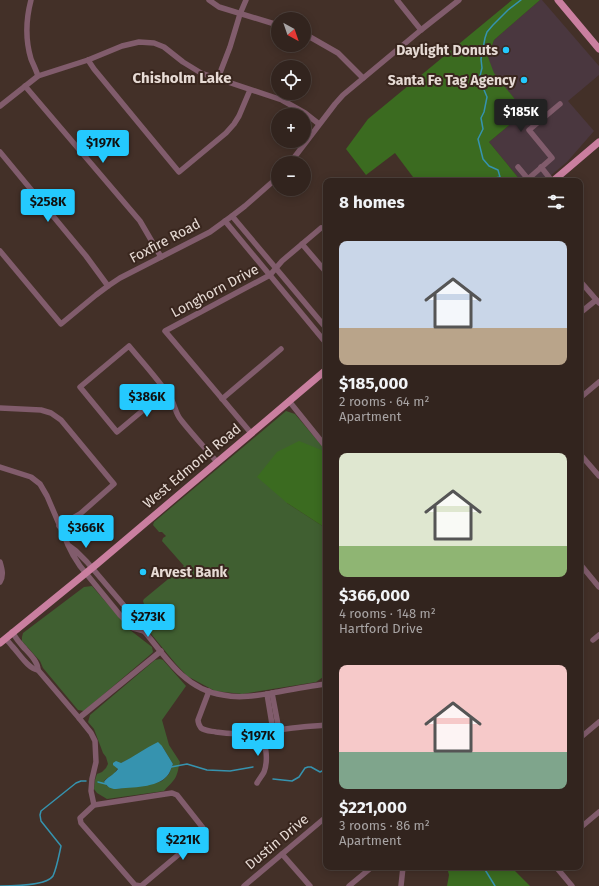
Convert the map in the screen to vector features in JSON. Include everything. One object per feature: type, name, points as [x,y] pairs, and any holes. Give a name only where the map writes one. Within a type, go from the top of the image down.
[{"type":"main road","points":[[558,0],[599,49]]},
{"type":"main road","points":[[557,178],[599,142]]},
{"type":"main road","name":"West Edmond Road","points":[[3,641],[12,632],[92,568],[323,372]]},
{"type":"street","points":[[31,0],[27,15],[26,33],[31,59],[38,76]]},
{"type":"street","points":[[209,0],[219,7],[271,23]]},
{"type":"street","points":[[218,78],[246,0]]},
{"type":"street","points":[[397,0],[421,30]]},
{"type":"street","points":[[295,156],[335,104],[344,95],[459,0]]},
{"type":"street","points":[[311,39],[338,53],[363,78]]},
{"type":"street","points":[[0,106],[38,76],[88,60],[122,46],[139,42],[154,43],[164,47],[183,62],[201,73],[282,100],[305,113],[320,124]]},
{"type":"street","points":[[88,60],[179,172],[234,124],[250,90]]},
{"type":"street","points":[[26,86],[140,221],[161,257]]},
{"type":"street","points":[[529,178],[552,158],[529,130],[560,104]]},
{"type":"street","points":[[0,152],[86,256],[108,286]]},
{"type":"street","points":[[518,167],[527,178]]},
{"type":"street","points":[[541,167],[550,178]]},
{"type":"street","name":"Foxfire Road","points":[[0,251],[61,324],[120,278],[210,232],[246,206],[271,183]]},
{"type":"street","points":[[232,216],[323,324]]},
{"type":"street","points":[[225,221],[323,339]]},
{"type":"street","name":"Longhorn Drive","points":[[251,433],[165,331],[270,275],[282,261],[321,228]]},
{"type":"street","points":[[302,244],[323,268]]},
{"type":"street","points":[[583,284],[598,302],[583,311]]},
{"type":"street","points":[[166,391],[117,432],[80,388],[129,346],[166,391],[172,399],[179,418],[217,462]]},
{"type":"street","points":[[222,399],[281,349]]},
{"type":"street","points":[[583,396],[599,383]]},
{"type":"street","points":[[288,401],[323,443]]},
{"type":"street","points":[[0,408],[41,410],[51,413],[61,420],[114,484],[80,514],[59,526]]},
{"type":"street","points":[[583,457],[599,476]]},
{"type":"street","points":[[0,467],[31,477],[40,484],[47,496],[73,555],[120,615],[133,628],[144,631]]},
{"type":"street","points":[[68,545],[76,551],[92,568],[182,675],[199,686],[222,695],[242,697],[323,684]]},
{"type":"street","points":[[0,562],[2,571],[0,582]]},
{"type":"street","points":[[583,568],[599,587]]},
{"type":"street","points":[[12,632],[36,662],[38,670],[79,718],[91,733],[95,741],[96,762],[91,791],[94,805]]},
{"type":"street","points":[[593,640],[599,635]]},
{"type":"street","points":[[3,641],[12,646],[30,667],[38,670]]},
{"type":"street","points":[[79,718],[161,651]]},
{"type":"street","points":[[209,691],[198,720],[198,724],[203,729],[226,734],[246,734],[306,726],[323,725]]},
{"type":"street","points":[[270,693],[276,730]]},
{"type":"street","points":[[583,735],[599,722]]},
{"type":"street","points":[[257,783],[264,772],[266,762],[262,732]]},
{"type":"street","points":[[172,793],[176,794],[203,828],[203,834],[141,886],[135,885],[81,823],[80,818],[94,805],[172,793]]},
{"type":"street","points":[[583,825],[599,812]]},
{"type":"street","name":"Dustin Drive","points":[[244,886],[323,820]]},
{"type":"street","points":[[282,854],[310,886]]},
{"type":"street","points":[[349,886],[368,870]]},
{"type":"street","points":[[401,886],[403,870]]},
{"type":"street","points":[[559,870],[572,886]]},
{"type":"shaded area","points":[[540,0],[542,0],[599,66],[599,75],[568,101],[594,131],[567,162],[548,178],[519,178],[489,142],[525,112],[493,73],[488,57],[494,40]]},
{"type":"green space","points":[[512,0],[540,0],[494,40],[488,57],[494,73],[525,112],[489,142],[519,178],[414,178],[395,153],[366,175],[346,149],[368,119]]},
{"type":"green space","points":[[286,411],[295,414],[323,448],[323,452],[287,503],[323,526],[323,677],[316,682],[242,694],[215,691],[187,676],[133,612],[137,608],[140,611],[145,607],[143,601],[144,599],[184,566],[162,541],[166,536],[162,532],[159,532],[153,525],[154,522]]},
{"type":"green space","points":[[299,441],[323,451],[323,526],[287,503],[257,477],[277,452]]},
{"type":"green space","points":[[92,586],[130,630],[152,647],[153,652],[84,711],[78,710],[43,668],[40,661],[22,641],[22,637],[23,633],[84,587]]},
{"type":"green space","points":[[155,660],[163,660],[186,686],[162,720],[169,745],[180,762],[177,774],[175,779],[164,791],[107,799],[97,793],[94,789],[97,774],[102,772],[108,764],[94,729],[88,722],[90,715]],"holes":[[[162,746],[173,764],[169,774],[162,781],[156,783],[116,789],[107,786],[104,781],[114,774],[121,763],[137,755]]]},
{"type":"green space","points":[[448,870],[514,870],[530,886],[447,886],[449,875]]},
{"type":"water","points":[[158,742],[173,764],[170,772],[163,780],[151,785],[116,789],[112,789],[104,782],[118,769],[113,765],[113,763],[116,761],[121,763]]},
{"type":"waterway","points":[[495,178],[500,177],[498,170],[489,166],[483,159],[478,139],[483,129],[481,118],[484,112],[487,97],[480,76],[482,68],[481,59],[487,32],[508,10],[521,0]]},
{"type":"waterway","points":[[171,767],[187,764],[207,770],[230,771],[253,767]]},
{"type":"waterway","points":[[273,779],[292,781],[299,777],[305,768],[308,767],[320,772],[323,770]]},
{"type":"waterway","points":[[0,886],[37,884],[44,882],[53,876],[61,846],[41,821],[41,811],[76,783],[86,781]]},
{"type":"waterway","points":[[98,782],[106,784]]},
{"type":"waterway","points":[[485,870],[495,886]]},
{"type":"place","name":"Daylight Donuts","points":[[506,50]]},
{"type":"place","name":"Santa Fe Tag Agency","points":[[524,80]]},
{"type":"place","name":"Arvest Bank","points":[[143,572]]},
{"type":"district","name":"Chisholm Lake","points":[[182,78]]}]
